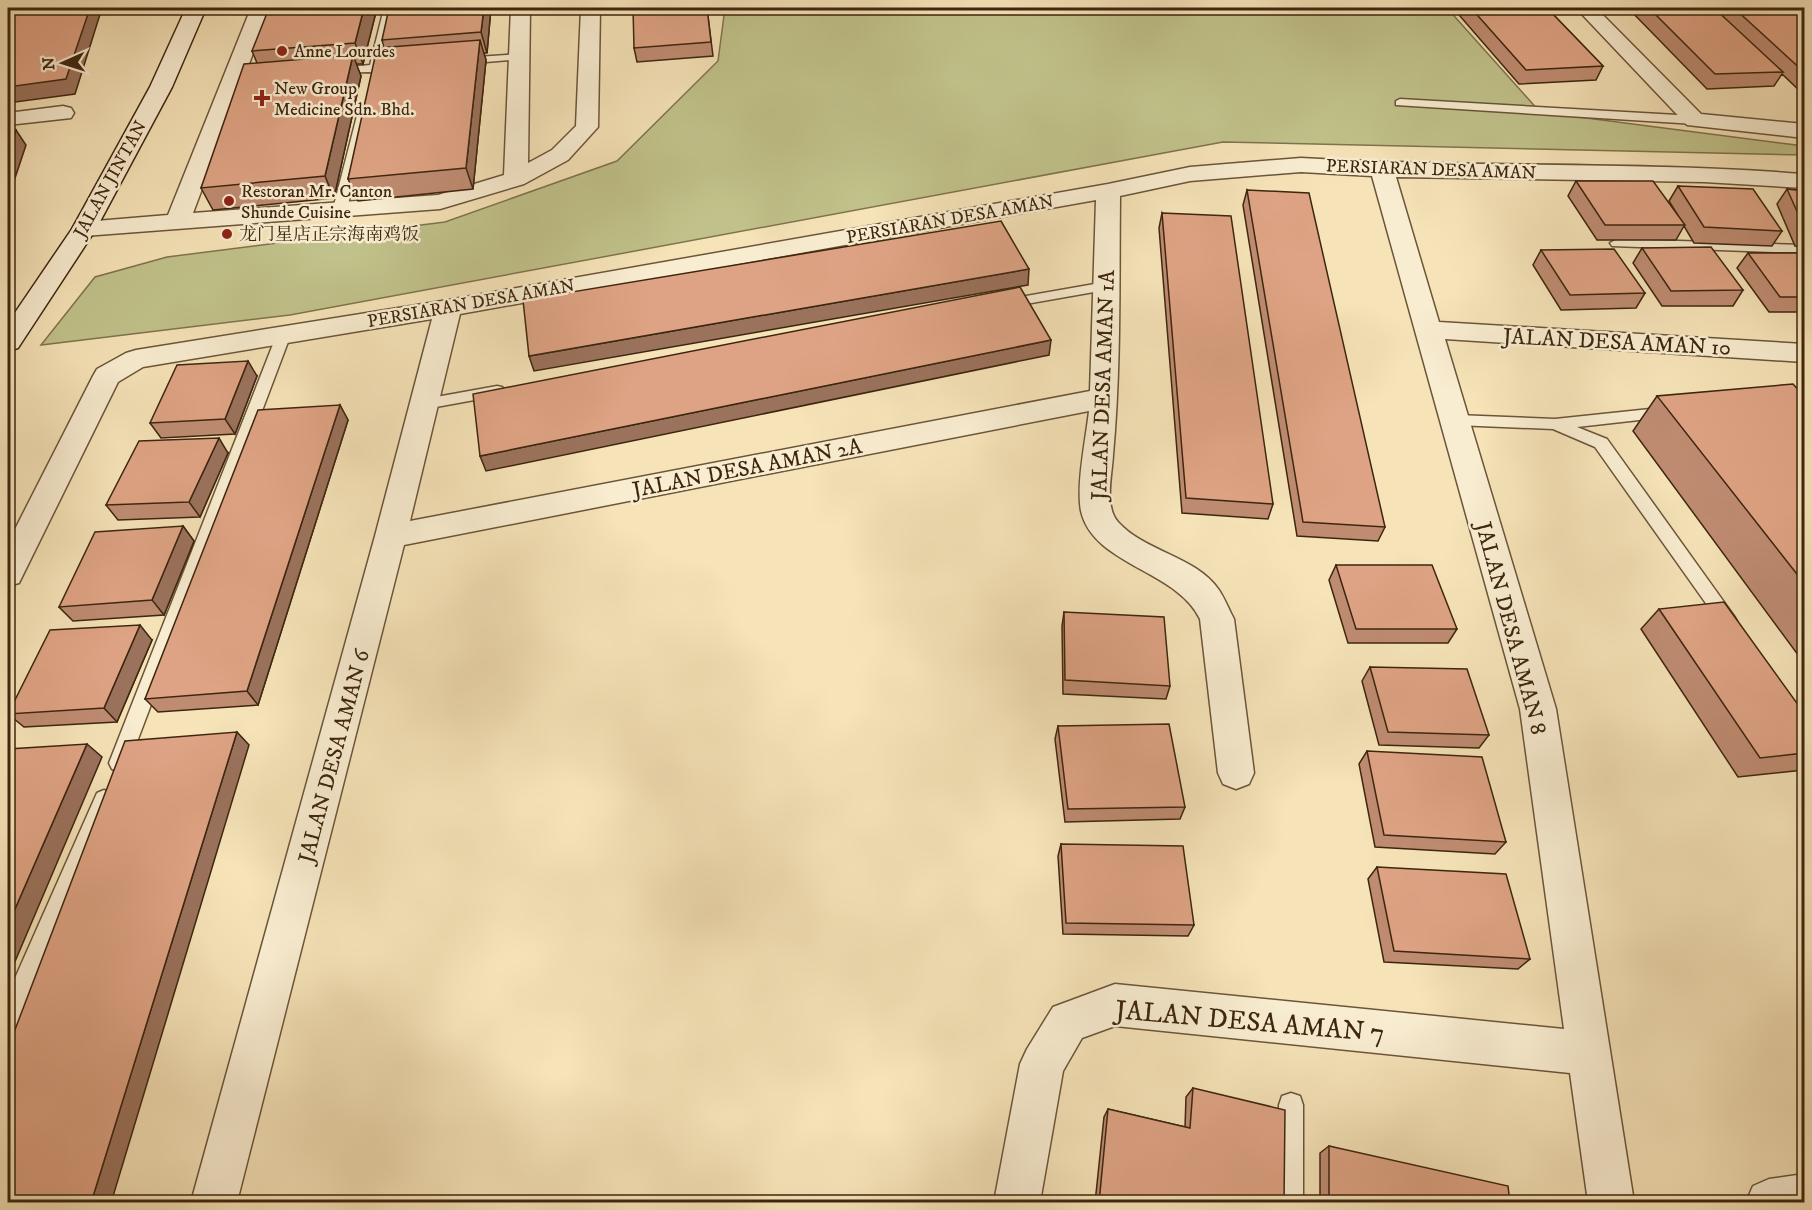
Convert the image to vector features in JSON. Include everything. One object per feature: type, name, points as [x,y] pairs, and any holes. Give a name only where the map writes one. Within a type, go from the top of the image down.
[{"type":"street","name":"JALAN JINTAN","points":[[8,342],[84,229],[161,87],[196,8]]},
{"type":"street","points":[[178,220],[238,79],[260,8]]},
{"type":"street","points":[[516,179],[520,8]]},
{"type":"street","points":[[84,229],[178,220],[440,202],[516,179],[560,155],[587,127],[590,8]]},
{"type":"street","points":[[1586,8],[1695,120],[1804,131]]},
{"type":"street","points":[[8,119],[63,113]]},
{"type":"street","name":"PERSIARAN DESA AMAN","points":[[8,574],[107,376],[136,359],[448,308],[1108,191],[1190,174],[1301,165],[1382,170],[1704,175],[1804,182]]},
{"type":"street","name":"JALAN DESA AMAN 8","points":[[1382,170],[1538,709],[1611,1203]]},
{"type":"street","name":"JALAN DESA AMAN 1A","points":[[1108,191],[1104,398],[1095,494],[1097,513],[1107,530],[1124,544],[1184,578],[1207,598],[1217,619],[1236,773]]},
{"type":"street","name":"JALAN DESA AMAN 6","points":[[214,1203],[391,536],[448,308]]},
{"type":"street","name":"JALAN DESA AMAN 10","points":[[1430,330],[1804,353]]},
{"type":"street","name":"JALAN DESA AMAN 2A","points":[[391,536],[1104,398]]},
{"type":"street","name":"JALAN DESA AMAN 7","points":[[1017,1203],[1042,1064],[1068,1022],[1115,1005],[1588,1053]]},
{"type":"street","points":[[1769,1203],[1804,1197]]},
{"type":"lane","points":[[373,73],[389,8]]},
{"type":"lane","points":[[452,62],[519,57]]},
{"type":"lane","points":[[327,72],[373,73],[408,65]]},
{"type":"lane","points":[[340,209],[367,100]]},
{"type":"lane","points":[[1400,103],[1695,120]]},
{"type":"lane","points":[[1617,243],[1804,249]]},
{"type":"lane","points":[[988,306],[1106,286]]},
{"type":"lane","points":[[8,1020],[134,729],[284,334]]},
{"type":"lane","points":[[425,404],[507,390]]},
{"type":"lane","points":[[1456,420],[1555,424],[1681,411]]},
{"type":"lane","points":[[1555,424],[1601,443],[1735,630]]},
{"type":"lane","points":[[1290,1203],[1291,1106]]},
{"type":"green space","points":[[725,8],[1447,8],[1540,112],[1804,146],[1804,155],[1223,142],[290,315],[41,345],[95,277],[167,257],[445,222],[617,161],[718,61]]},
{"type":"building","points":[[8,8],[90,8],[66,79],[8,87]]},
{"type":"building","points":[[269,8],[364,8],[355,43],[252,51]]},
{"type":"building","points":[[389,8],[484,8],[481,32],[382,40]]},
{"type":"building","points":[[633,8],[707,8],[711,42],[634,48]]},
{"type":"building","points":[[1471,8],[1547,8],[1603,66],[1526,70]]},
{"type":"building","points":[[1649,8],[1714,8],[1783,72],[1715,74]]},
{"type":"building","points":[[1734,8],[1804,8],[1804,72]]},
{"type":"building","points":[[480,40],[466,168],[348,179],[377,48]]},
{"type":"building","points":[[353,55],[325,176],[201,188],[244,64]]},
{"type":"building","points":[[16,130],[8,155],[8,131]]},
{"type":"building","points":[[1576,181],[1653,181],[1685,225],[1605,225]]},
{"type":"building","points":[[1678,186],[1753,189],[1782,231],[1704,227]]},
{"type":"building","points":[[1787,189],[1804,191],[1804,227]]},
{"type":"building","points":[[1247,190],[1309,193],[1385,527],[1303,522]]},
{"type":"building","points":[[1162,213],[1231,216],[1273,504],[1186,498]]},
{"type":"building","points":[[1001,221],[1029,269],[529,356],[523,300]]},
{"type":"building","points":[[1711,247],[1743,290],[1671,291],[1642,248]]},
{"type":"building","points":[[1614,249],[1645,293],[1570,295],[1541,250]]},
{"type":"building","points":[[1748,253],[1804,253],[1804,297],[1780,297]]},
{"type":"building","points":[[1020,287],[1051,340],[480,456],[473,394]]},
{"type":"building","points":[[248,361],[225,419],[150,423],[177,365]]},
{"type":"building","points":[[1793,384],[1804,396],[1804,583],[1657,396]]},
{"type":"building","points":[[340,405],[247,691],[145,699],[258,410]]},
{"type":"building","points":[[219,438],[189,502],[106,505],[139,441]]},
{"type":"building","points":[[183,526],[152,600],[59,607],[95,532]]},
{"type":"building","points":[[1336,565],[1432,565],[1457,629],[1356,629]]},
{"type":"building","points":[[1724,602],[1804,713],[1804,753],[1760,758],[1659,609]]},
{"type":"building","points":[[1064,612],[1164,617],[1170,686],[1065,680]]},
{"type":"building","points":[[140,625],[104,708],[8,714],[50,630]]},
{"type":"building","points":[[1370,667],[1467,669],[1489,735],[1388,732]]},
{"type":"building","points":[[1169,724],[1185,807],[1068,809],[1058,726]]},
{"type":"building","points":[[237,732],[91,1203],[8,1203],[8,1048],[125,741]]},
{"type":"building","points":[[87,744],[8,925],[8,749]]},
{"type":"building","points":[[1367,751],[1482,757],[1506,842],[1384,835]]},
{"type":"building","points":[[1061,844],[1183,846],[1194,925],[1066,923]]},
{"type":"building","points":[[1377,867],[1506,874],[1530,959],[1394,951]]},
{"type":"building","points":[[1193,1088],[1285,1110],[1284,1203],[1099,1203],[1108,1109],[1190,1128]]},
{"type":"building","points":[[1329,1146],[1508,1186],[1510,1203],[1329,1203]]},
{"type":"place","name":"Anne Lourdes","points":[[282,51]]},
{"type":"place","name":"New Group Medicine Sdn. Bhd.","points":[[262,98]]},
{"type":"place","name":"Restoran Mr. Canton Shunde Cuisine","points":[[229,201]]},
{"type":"place","name":"龙门星店正宗海南鸡饭","points":[[227,234]]}]
